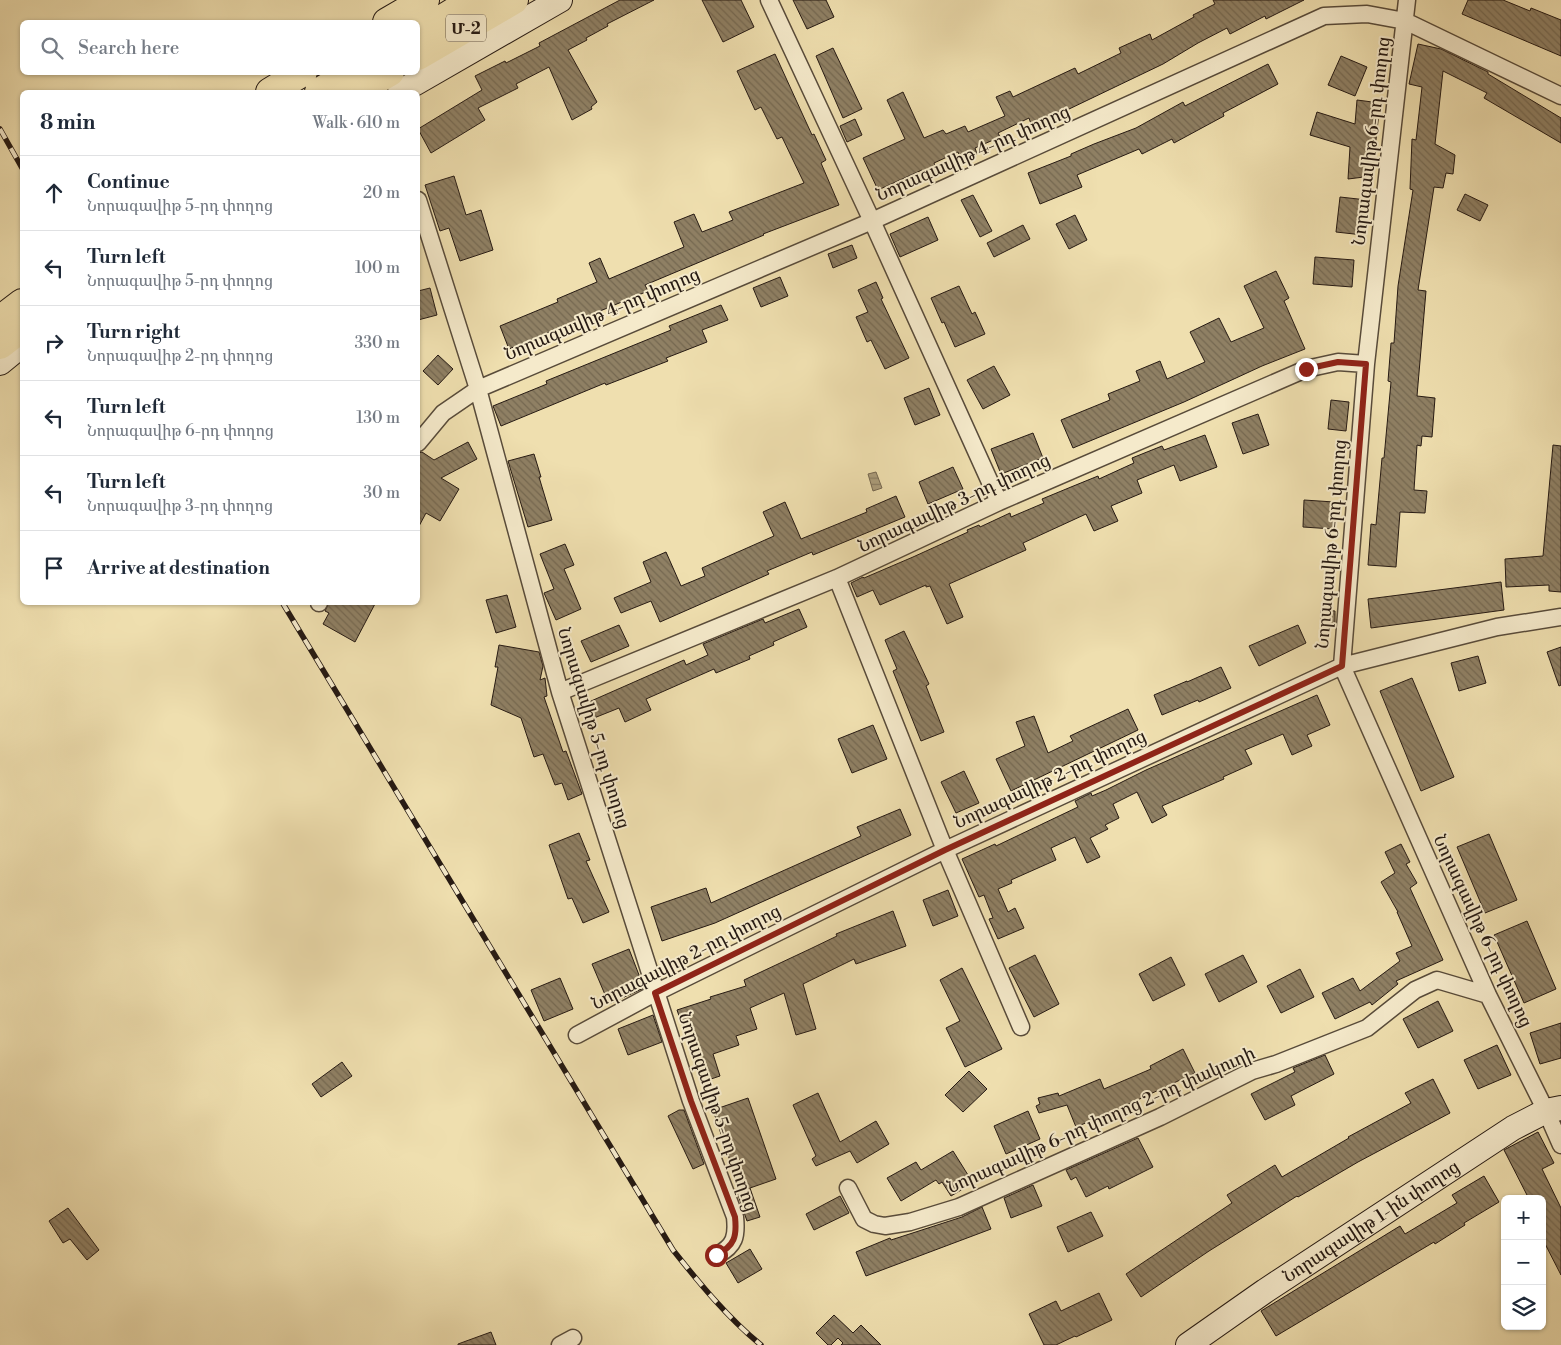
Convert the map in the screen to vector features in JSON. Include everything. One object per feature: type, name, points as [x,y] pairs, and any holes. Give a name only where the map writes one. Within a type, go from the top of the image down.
[{"type":"highway","points":[[390,20],[425,0]]},
{"type":"highway","name":"Մ-2","points":[[420,33],[473,0]]},
{"type":"highway","name":"Մ-2","points":[[420,55],[514,0]]},
{"type":"highway","points":[[273,90],[298,75]]},
{"type":"highway","points":[[323,90],[348,75]]},
{"type":"highway","points":[[359,90],[385,75]]},
{"type":"highway","points":[[0,320],[20,305]]},
{"type":"highway","points":[[0,345],[20,330]]},
{"type":"main road","points":[[403,90],[560,0]]},
{"type":"main road","points":[[0,363],[20,347]]},
{"type":"main road","name":"Նորագավիթ 1-ին փողոց","points":[[1188,1345],[1264,1291],[1505,1133],[1554,1110]]},
{"type":"street","points":[[768,0],[872,221],[1000,502]]},
{"type":"street","name":"Նորագավիթ 6-րդ փողոց","points":[[1408,0],[1366,364],[1342,666],[1488,995],[1554,1110],[1561,1145]]},
{"type":"street","name":"Նորագավիթ 6-րդ փողոց","points":[[1405,21],[1420,0]]},
{"type":"street","name":"Նորագավիթ 4-րդ փողոց","points":[[420,441],[443,413],[478,389],[872,221],[1324,16],[1367,14],[1405,21],[1561,96]]},
{"type":"street","name":"Նորագավիթ 5-րդ փողոց","points":[[420,206],[478,389],[560,692],[655,993],[691,1101],[735,1217],[735,1238],[725,1251],[716,1255]]},
{"type":"street","name":"Նորագավիթ 3-րդ փողոց","points":[[560,692],[837,578],[1000,502],[1306,369],[1338,362],[1366,364]]},
{"type":"street","points":[[837,578],[945,850],[1021,1027]]},
{"type":"street","name":"Նորագավիթ 2-րդ փողոց","points":[[577,1035],[655,993],[945,850],[1342,666],[1497,627],[1561,617]]},
{"type":"street","name":"Նորագավիթ 6-րդ փողոց 2-րդ փակուղի","points":[[848,1188],[864,1219],[874,1224],[885,1226],[910,1222],[959,1207],[1160,1117],[1252,1071],[1276,1064],[1367,1028],[1415,990],[1437,980],[1488,995]]},
{"type":"shaded area","points":[[876,472],[882,488],[873,491],[868,474]]},
{"type":"building","points":[[620,0],[654,0],[607,24],[608,26],[586,38],[587,40],[568,50],[597,102],[591,107],[592,109],[572,120],[549,67],[516,84],[518,88],[478,108],[485,120],[431,153],[420,133],[420,128],[482,90],[475,76],[540,46],[539,43]]},
{"type":"building","points":[[702,0],[741,0],[754,27],[723,42]]},
{"type":"building","points":[[793,0],[826,0],[834,17],[807,29]]},
{"type":"building","points":[[1213,0],[1304,0],[1266,19],[1265,16],[1230,34],[1227,28],[1163,64],[1067,110],[1067,108],[1031,124],[1029,118],[998,133],[1000,137],[975,148],[977,154],[962,161],[958,152],[934,163],[935,166],[923,172],[922,170],[878,190],[863,158],[905,139],[887,100],[903,92],[924,138],[943,130],[946,134],[965,126],[968,132],[1005,116],[996,97],[1010,91],[1013,97],[1075,68],[1078,74],[1121,53],[1119,48],[1150,34],[1152,40],[1194,17],[1193,15],[1215,4]]},
{"type":"building","points":[[1468,0],[1503,0],[1530,11],[1531,8],[1561,20],[1561,56],[1462,14]]},
{"type":"building","points":[[1418,44],[1441,49],[1488,72],[1488,74],[1561,118],[1561,143],[1484,98],[1487,93],[1443,71],[1435,144],[1455,155],[1453,174],[1446,173],[1443,188],[1434,187],[1418,290],[1426,291],[1417,396],[1435,398],[1432,437],[1422,436],[1421,446],[1417,445],[1414,490],[1427,491],[1425,513],[1400,512],[1396,567],[1368,565],[1371,524],[1376,525],[1382,458],[1384,458],[1391,382],[1388,381],[1391,343],[1394,343],[1398,286],[1413,190],[1410,189],[1412,139],[1416,140],[1422,87],[1409,84]]},
{"type":"building","points":[[833,48],[862,109],[843,118],[816,56]]},
{"type":"building","points":[[775,54],[812,135],[814,134],[826,160],[821,163],[839,205],[763,234],[645,285],[648,291],[509,349],[500,326],[558,302],[557,299],[597,282],[589,263],[600,258],[609,279],[684,247],[674,222],[694,214],[702,232],[733,220],[729,212],[804,183],[782,137],[777,139],[761,107],[755,110],[737,71]]},
{"type":"building","points":[[1341,56],[1367,67],[1355,96],[1328,85]]},
{"type":"building","points":[[1268,64],[1278,84],[1223,113],[1224,116],[1174,143],[1172,139],[1142,154],[1139,149],[1077,175],[1082,187],[1040,204],[1028,173],[1136,128],[1183,102],[1185,106]]},
{"type":"building","points":[[1357,100],[1380,103],[1372,176],[1348,179],[1350,147],[1310,135],[1317,112],[1355,124]]},
{"type":"building","points":[[855,119],[862,135],[847,142],[840,126]]},
{"type":"building","points":[[454,176],[466,215],[481,210],[493,250],[460,261],[449,228],[440,231],[425,185]]},
{"type":"building","points":[[1465,194],[1488,205],[1480,221],[1457,210]]},
{"type":"building","points":[[973,195],[992,231],[980,237],[961,200]]},
{"type":"building","points":[[1340,197],[1367,200],[1363,235],[1336,232]]},
{"type":"building","points":[[1075,215],[1087,240],[1069,249],[1056,224]]},
{"type":"building","points":[[928,217],[938,240],[900,257],[890,234]]},
{"type":"building","points":[[1023,225],[1030,239],[994,257],[987,243]]},
{"type":"building","points":[[852,245],[857,258],[833,268],[828,254]]},
{"type":"building","points":[[1315,257],[1354,260],[1352,287],[1313,284]]},
{"type":"building","points":[[1276,271],[1289,298],[1284,301],[1305,349],[1073,448],[1061,420],[1110,400],[1108,394],[1140,381],[1136,371],[1160,361],[1167,379],[1205,362],[1190,332],[1219,318],[1231,342],[1264,328],[1244,286]]},
{"type":"building","points":[[780,277],[788,296],[761,307],[753,288]]},
{"type":"building","points":[[876,282],[883,298],[881,299],[909,358],[885,369],[871,340],[867,342],[856,317],[868,312],[858,290]]},
{"type":"building","points":[[959,286],[972,314],[975,312],[985,334],[955,347],[931,298]]},
{"type":"building","points":[[430,288],[437,315],[420,319],[420,290]]},
{"type":"building","points":[[721,305],[728,320],[702,330],[707,342],[666,358],[668,361],[606,385],[605,383],[501,426],[493,406],[547,384],[546,381],[671,330],[669,326]]},
{"type":"building","points":[[438,355],[453,369],[438,385],[423,371]]},
{"type":"building","points":[[994,366],[1010,395],[983,409],[967,380]]},
{"type":"building","points":[[929,388],[940,415],[915,425],[904,398]]},
{"type":"building","points":[[1331,400],[1349,402],[1346,431],[1328,429]]},
{"type":"building","points":[[1258,414],[1269,445],[1243,454],[1232,423]]},
{"type":"building","points":[[1033,433],[1043,458],[1001,474],[991,449]]},
{"type":"building","points":[[1205,435],[1217,467],[1180,481],[1174,465],[1137,480],[1142,493],[1111,506],[1118,521],[1094,531],[1086,514],[1023,543],[1026,550],[949,584],[963,617],[947,624],[930,586],[926,587],[926,585],[880,605],[873,590],[857,597],[851,583],[863,577],[913,557],[979,525],[980,527],[1010,513],[1011,517],[1044,503],[1042,499],[1098,476],[1099,479],[1134,463],[1132,458],[1162,446],[1164,450]]},
{"type":"building","points":[[468,442],[477,459],[441,478],[459,489],[440,521],[426,513],[420,524],[420,452],[434,460]]},
{"type":"building","points":[[1553,445],[1561,446],[1561,592],[1549,591],[1549,585],[1506,587],[1505,559],[1543,556]]},
{"type":"building","points":[[534,454],[552,520],[528,527],[508,461]]},
{"type":"building","points":[[953,467],[963,489],[928,504],[919,482]]},
{"type":"building","points":[[896,496],[905,517],[813,555],[812,552],[767,571],[769,574],[660,622],[651,601],[621,613],[614,598],[651,582],[643,562],[666,552],[681,586],[705,576],[702,568],[774,536],[763,512],[785,502],[801,539],[867,512],[866,509]]},
{"type":"building","points":[[1304,500],[1334,502],[1333,529],[1303,527]]},
{"type":"building","points":[[565,544],[574,565],[564,569],[581,609],[556,620],[544,593],[554,589],[540,554]]},
{"type":"building","points":[[1501,582],[1504,610],[1371,628],[1368,599]]},
{"type":"building","points":[[507,595],[516,627],[496,633],[486,600]]},
{"type":"building","points":[[328,605],[374,605],[355,642],[323,624],[329,613],[325,611]]},
{"type":"building","points":[[799,609],[807,627],[773,642],[774,645],[749,656],[750,659],[716,673],[714,669],[646,699],[651,710],[625,722],[619,708],[589,720],[582,705],[684,660],[686,665],[708,655],[703,644],[763,619],[765,623]]},
{"type":"building","points":[[1321,610],[1335,611],[1335,625],[1321,624]]},
{"type":"building","points":[[619,625],[629,646],[591,662],[581,641]]},
{"type":"building","points":[[1298,625],[1306,643],[1259,666],[1249,646]]},
{"type":"building","points":[[904,631],[929,684],[926,686],[944,732],[921,741],[893,671],[897,669],[885,640]]},
{"type":"building","points":[[499,645],[539,652],[543,666],[540,680],[545,678],[547,696],[544,697],[563,752],[566,751],[582,794],[568,800],[562,783],[555,785],[543,754],[534,757],[521,718],[491,705],[498,667],[495,667]]},
{"type":"building","points":[[1561,647],[1561,685],[1559,686],[1547,652]]},
{"type":"building","points":[[1478,656],[1486,683],[1459,691],[1451,663]]},
{"type":"building","points":[[1221,667],[1231,688],[1162,715],[1154,695]]},
{"type":"building","points":[[1412,678],[1454,777],[1421,791],[1380,691]]},
{"type":"building","points":[[1317,695],[1330,725],[1307,735],[1312,746],[1292,755],[1283,734],[1245,750],[1252,764],[1223,777],[1224,779],[1162,806],[1167,815],[1152,823],[1137,792],[1113,804],[1119,818],[1105,825],[1108,829],[1090,838],[1100,857],[1087,863],[1075,837],[1051,848],[1056,860],[1011,880],[1012,883],[998,889],[1008,912],[1015,908],[1024,928],[998,939],[989,919],[993,918],[984,895],[979,897],[962,859],[995,844],[996,846],[1078,807],[1075,801],[1091,793],[1092,796],[1106,790],[1146,770]]},
{"type":"building","points":[[1128,709],[1138,730],[1011,791],[996,759],[1025,746],[1016,722],[1034,716],[1048,753],[1073,741],[1070,736]]},
{"type":"building","points":[[873,725],[887,759],[852,773],[838,739]]},
{"type":"building","points":[[964,771],[979,803],[956,813],[941,782]]},
{"type":"building","points":[[900,809],[911,835],[715,923],[662,941],[651,907],[706,888],[711,903],[861,836],[857,827]]},
{"type":"building","points":[[579,833],[590,860],[586,861],[609,912],[583,923],[572,898],[568,899],[549,845]]},
{"type":"building","points":[[1489,834],[1517,900],[1485,913],[1457,847]]},
{"type":"building","points":[[1401,844],[1410,862],[1406,864],[1417,883],[1410,888],[1443,960],[1396,981],[1398,984],[1372,1005],[1370,1002],[1335,1019],[1322,993],[1353,978],[1360,991],[1400,961],[1396,953],[1412,946],[1398,912],[1381,882],[1395,873],[1385,852]]},
{"type":"building","points":[[948,890],[958,916],[933,926],[923,900]]},
{"type":"building","points":[[893,911],[906,946],[856,964],[854,959],[803,984],[816,1029],[796,1035],[784,993],[750,1008],[757,1029],[736,1036],[739,1045],[713,1054],[720,1076],[702,1082],[677,1010],[746,986],[744,980],[837,936],[836,934]]},
{"type":"building","points":[[1527,921],[1556,989],[1524,1003],[1494,935]]},
{"type":"building","points":[[629,949],[644,988],[609,1004],[592,964]]},
{"type":"building","points":[[1035,955],[1059,1004],[1034,1017],[1009,968]]},
{"type":"building","points":[[1243,955],[1257,982],[1219,1002],[1205,974]]},
{"type":"building","points":[[1171,957],[1185,985],[1153,1001],[1139,974]]},
{"type":"building","points":[[962,968],[1002,1049],[965,1067],[946,1028],[960,1021],[940,980]]},
{"type":"building","points":[[1300,969],[1314,997],[1281,1013],[1267,986]]},
{"type":"building","points":[[560,978],[573,1009],[544,1021],[531,990]]},
{"type":"building","points":[[1438,1001],[1453,1031],[1418,1048],[1403,1019]]},
{"type":"building","points":[[653,1015],[662,1042],[628,1055],[618,1029]]},
{"type":"building","points":[[1561,1023],[1561,1058],[1540,1064],[1530,1033]]},
{"type":"building","points":[[1497,1045],[1511,1075],[1478,1089],[1464,1060]]},
{"type":"building","points":[[1183,1049],[1195,1073],[1076,1127],[1067,1105],[1039,1113],[1036,1106],[1040,1104],[1038,1098],[1058,1093],[1059,1096],[1100,1079],[1104,1089],[1151,1069],[1150,1066]]},
{"type":"building","points":[[1325,1055],[1334,1074],[1291,1096],[1295,1105],[1265,1120],[1251,1094],[1295,1072],[1293,1068]]},
{"type":"building","points":[[342,1062],[352,1076],[321,1097],[312,1084]]},
{"type":"building","points":[[969,1071],[987,1089],[963,1112],[945,1095]]},
{"type":"building","points":[[1433,1079],[1450,1113],[1297,1196],[1209,1251],[1141,1297],[1126,1274],[1232,1203],[1227,1195],[1275,1165],[1282,1177],[1348,1137],[1411,1103],[1405,1093]]},
{"type":"building","points":[[818,1093],[840,1142],[876,1121],[889,1144],[857,1163],[850,1151],[816,1166],[812,1159],[816,1156],[793,1105]]},
{"type":"building","points":[[748,1098],[776,1179],[750,1188],[760,1217],[747,1221],[737,1192],[740,1191],[713,1110]]},
{"type":"building","points":[[679,1110],[684,1110],[704,1164],[693,1169],[668,1116]]},
{"type":"building","points":[[1028,1111],[1040,1139],[1006,1154],[994,1126]]},
{"type":"building","points":[[1538,1132],[1554,1163],[1542,1169],[1561,1208],[1561,1275],[1546,1246],[1546,1195],[1527,1195],[1504,1150]]},
{"type":"building","points":[[1138,1138],[1153,1167],[1109,1189],[1108,1186],[1086,1197],[1076,1177],[1071,1180],[1066,1170]]},
{"type":"building","points":[[953,1151],[973,1183],[951,1196],[942,1182],[939,1184],[936,1180],[901,1201],[887,1178],[916,1162],[921,1170]]},
{"type":"building","points":[[1484,1176],[1499,1202],[1464,1223],[1465,1225],[1435,1244],[1434,1242],[1276,1336],[1261,1311],[1400,1226],[1405,1234],[1457,1203],[1452,1195]]},
{"type":"building","points":[[1033,1185],[1042,1206],[1011,1218],[1004,1198]]},
{"type":"building","points":[[840,1196],[849,1213],[814,1230],[806,1214]]},
{"type":"building","points":[[982,1207],[991,1229],[866,1276],[856,1252],[890,1238],[891,1240],[962,1217]]},
{"type":"building","points":[[68,1208],[99,1250],[87,1260],[70,1239],[63,1243],[49,1221]]},
{"type":"building","points":[[1091,1212],[1103,1236],[1068,1252],[1057,1227]]},
{"type":"building","points":[[750,1249],[762,1269],[738,1283],[726,1263]]},
{"type":"building","points":[[1099,1293],[1112,1320],[1056,1345],[1044,1345],[1029,1314],[1056,1301],[1061,1311]]},
{"type":"building","points":[[834,1315],[853,1333],[861,1325],[881,1345],[841,1345],[843,1343],[838,1338],[831,1345],[828,1345],[816,1333]]},
{"type":"building","points":[[491,1332],[496,1345],[458,1345],[458,1344]]},
{"type":"railway","points":[[0,129],[20,164]]},
{"type":"railway","points":[[284,605],[673,1250],[726,1312],[761,1345]]},
{"type":"route","points":[[716,1255],[725,1251],[735,1238],[735,1217],[691,1101],[655,993],[945,850],[1342,666],[1366,364],[1338,362],[1306,369]]}]
